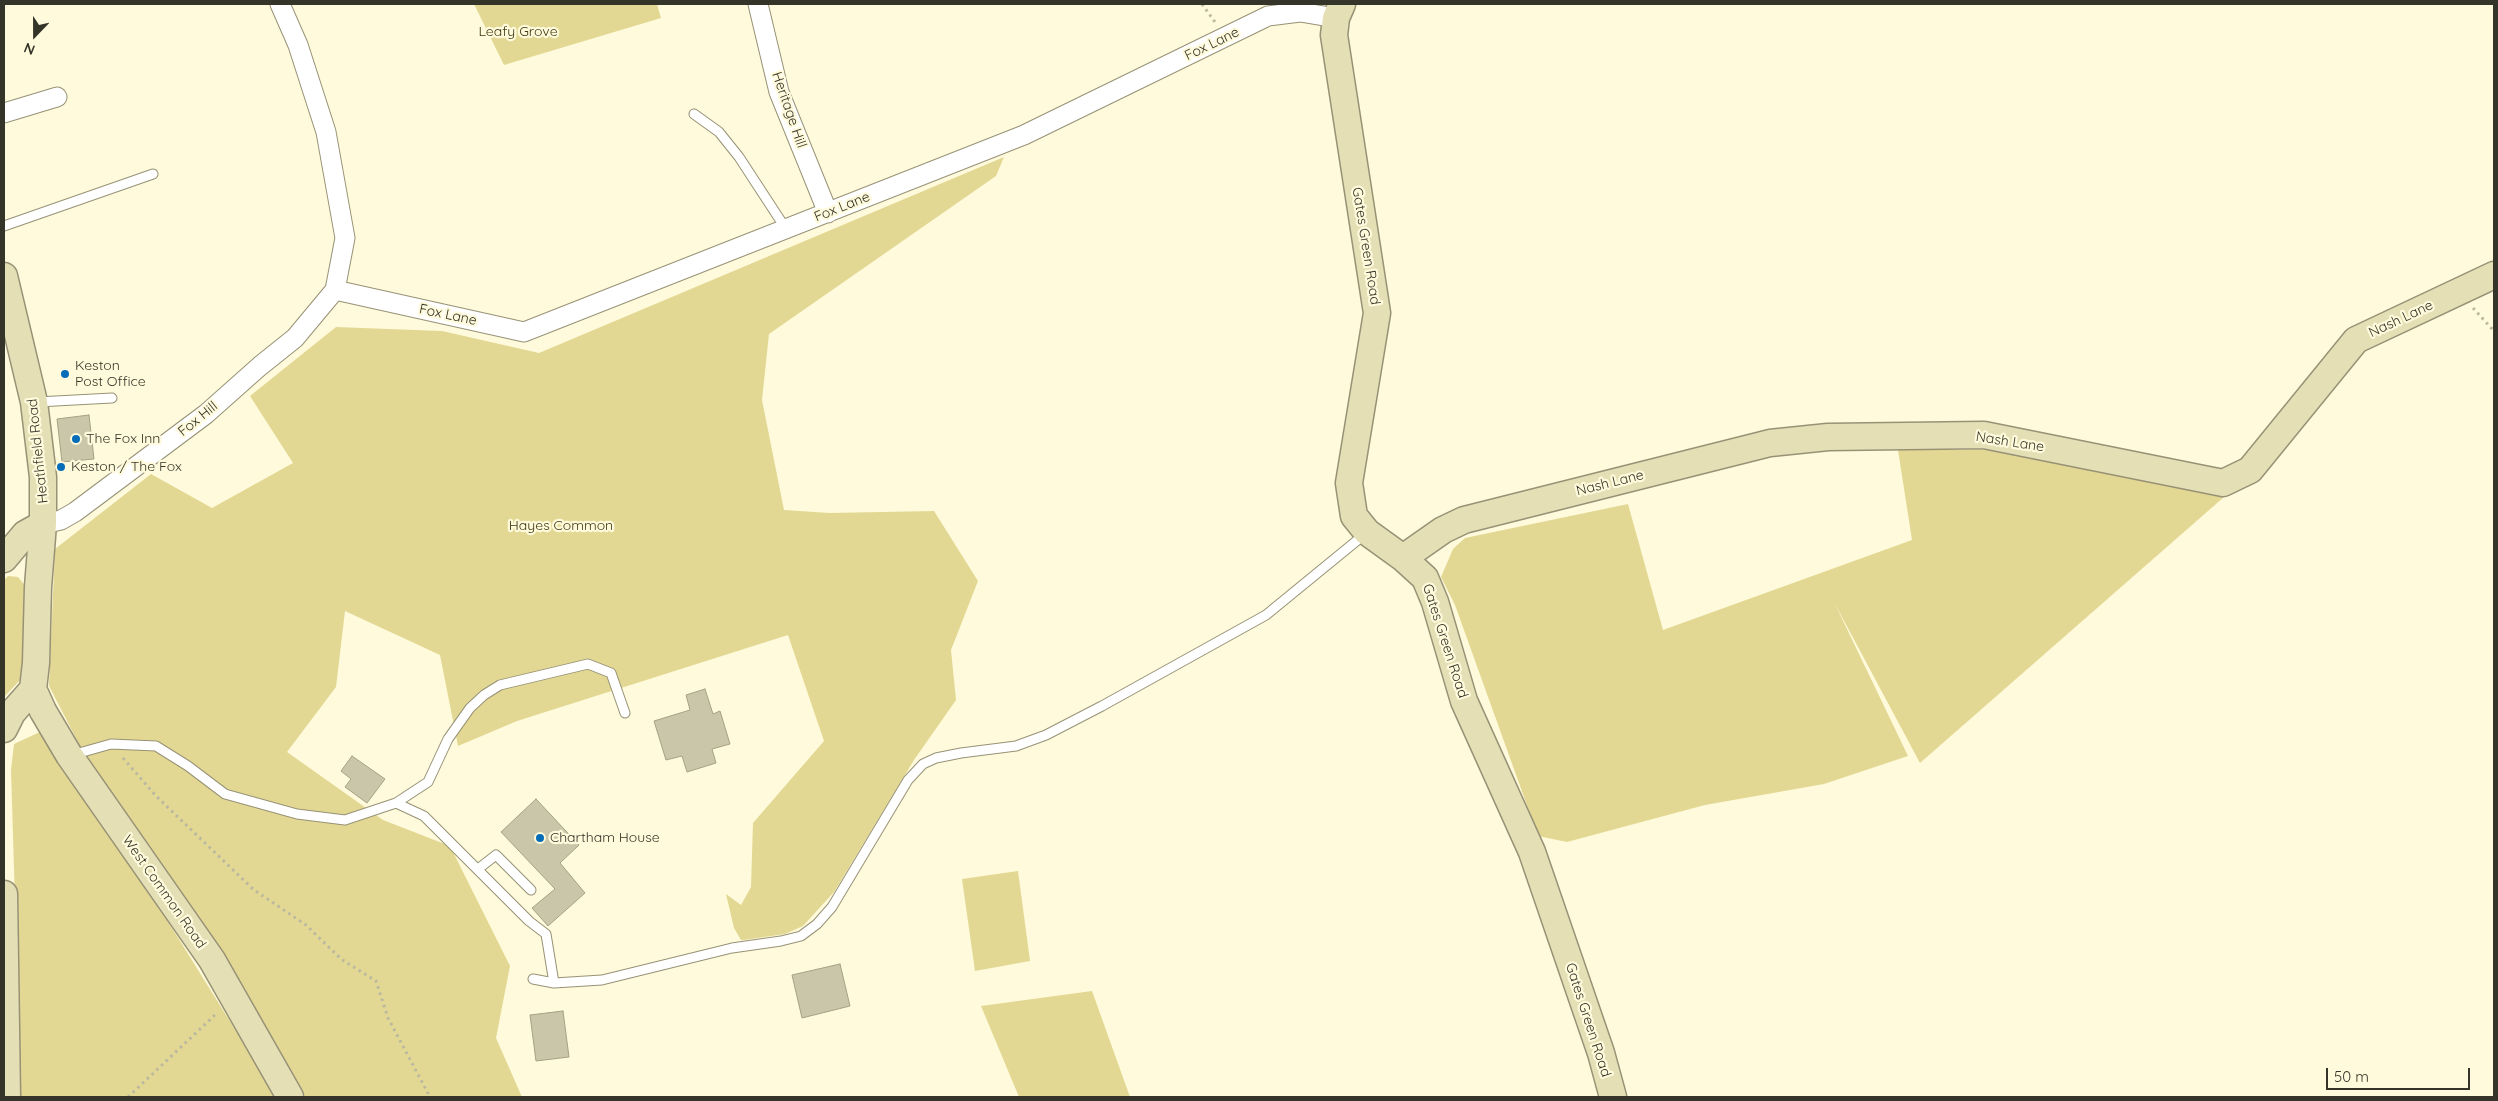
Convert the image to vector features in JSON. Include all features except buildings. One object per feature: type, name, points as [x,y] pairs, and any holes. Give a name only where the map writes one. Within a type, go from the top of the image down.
[{"type":"street","points":[[280,4],[298,45],[326,132],[345,238],[335,290]]},
{"type":"street","name":"Heritage Hill","points":[[758,4],[779,92],[828,213]]},
{"type":"street","name":"Fox Lane","points":[[335,290],[524,332],[1024,135],[1268,16],[1300,12],[1339,11]]},
{"type":"street","name":"Gates Green Road","points":[[1339,11],[1334,35],[1377,313],[1349,483],[1354,516],[1367,532],[1403,558],[1425,578],[1435,602],[1464,701],[1532,852],[1613,1097]]},
{"type":"street","points":[[4,113],[56,97]]},
{"type":"street","name":"Nash Lane","points":[[1403,558],[1443,530],[1464,520],[1770,443],[1828,437],[1984,435],[2223,483],[2250,470],[2356,340],[2494,275]]},
{"type":"street","name":"Heathfield Road","points":[[4,276],[12,341],[34,402],[43,477],[44,524],[38,587],[36,663],[33,690]]},
{"type":"street","name":"Fox Hill","points":[[44,524],[61,520],[75,512],[206,414],[295,338],[335,290]]},
{"type":"street","points":[[4,559],[25,534],[44,524]]},
{"type":"street","points":[[4,574],[13,568],[38,587]]},
{"type":"street","points":[[4,729],[12,713],[33,690]]},
{"type":"street","name":"West Common Road","points":[[33,690],[69,755],[212,960],[290,1097]]},
{"type":"street","points":[[4,894],[7,1097]]},
{"type":"lane","points":[[694,114],[719,132],[739,157],[786,230]]},
{"type":"lane","points":[[4,226],[153,174]]},
{"type":"lane","points":[[34,402],[112,398]]},
{"type":"lane","points":[[533,980],[554,983],[602,980],[732,948],[801,936],[817,924],[832,907],[908,780],[923,764],[936,758],[961,753],[1016,746],[1046,735],[1094,710],[1266,614],[1367,532]]},
{"type":"lane","points":[[69,755],[111,744],[156,746],[188,766],[225,794],[297,814],[345,820],[396,803],[428,782],[448,739],[470,708],[484,695],[500,685],[588,664],[610,673],[625,713]]},
{"type":"lane","points":[[396,803],[424,816],[530,921],[546,934],[554,983]]},
{"type":"lane","points":[[478,869],[496,855],[531,890]]},
{"type":"path","points":[[2459,292],[2494,331]]},
{"type":"path","points":[[111,744],[156,796],[254,890],[306,925],[341,959],[376,981],[388,1018],[430,1097]]},
{"type":"path","points":[[128,1097],[216,1014],[236,1002]]},
{"type":"green space","name":"Leafy Grove","points":[[474,4],[657,4],[661,18],[504,65]]},
{"type":"green space","name":"Hayes Common","points":[[1004,157],[996,176],[769,334],[762,400],[784,510],[830,513],[934,511],[978,581],[951,650],[956,700],[914,760],[834,892],[803,926],[785,934],[744,940],[741,940],[734,928],[726,894],[741,905],[751,887],[753,823],[824,741],[788,635],[517,721],[458,746],[440,655],[345,611],[336,687],[287,752],[383,820],[450,846],[510,966],[496,1038],[522,1097],[305,1097],[224,954],[95,775],[49,686],[55,549],[151,474],[212,508],[293,463],[250,396],[336,327],[442,331],[539,353]]},
{"type":"green space","points":[[1898,450],[1989,450],[2224,497],[1920,763],[1835,604],[1908,756],[1824,784],[1705,805],[1567,842],[1538,836],[1455,605],[1441,577],[1453,549],[1465,538],[1628,504],[1663,630],[1912,540]]},
{"type":"green space","points":[[8,576],[18,577],[28,589],[21,679],[4,697],[4,580]]},
{"type":"green space","points":[[42,731],[101,824],[167,920],[277,1097],[21,1097],[11,770],[14,744]]},
{"type":"green space","points":[[1018,871],[1030,961],[975,971],[962,879]]},
{"type":"green space","points":[[1092,991],[1130,1097],[1019,1097],[981,1006]]},
{"type":"place","name":"Keston Post Office","points":[[65,374]]},
{"type":"place","name":"The Fox Inn","points":[[76,439]]},
{"type":"place","name":"Keston / The Fox","points":[[61,467]]},
{"type":"place","name":"Chartham House","points":[[540,838]]}]
